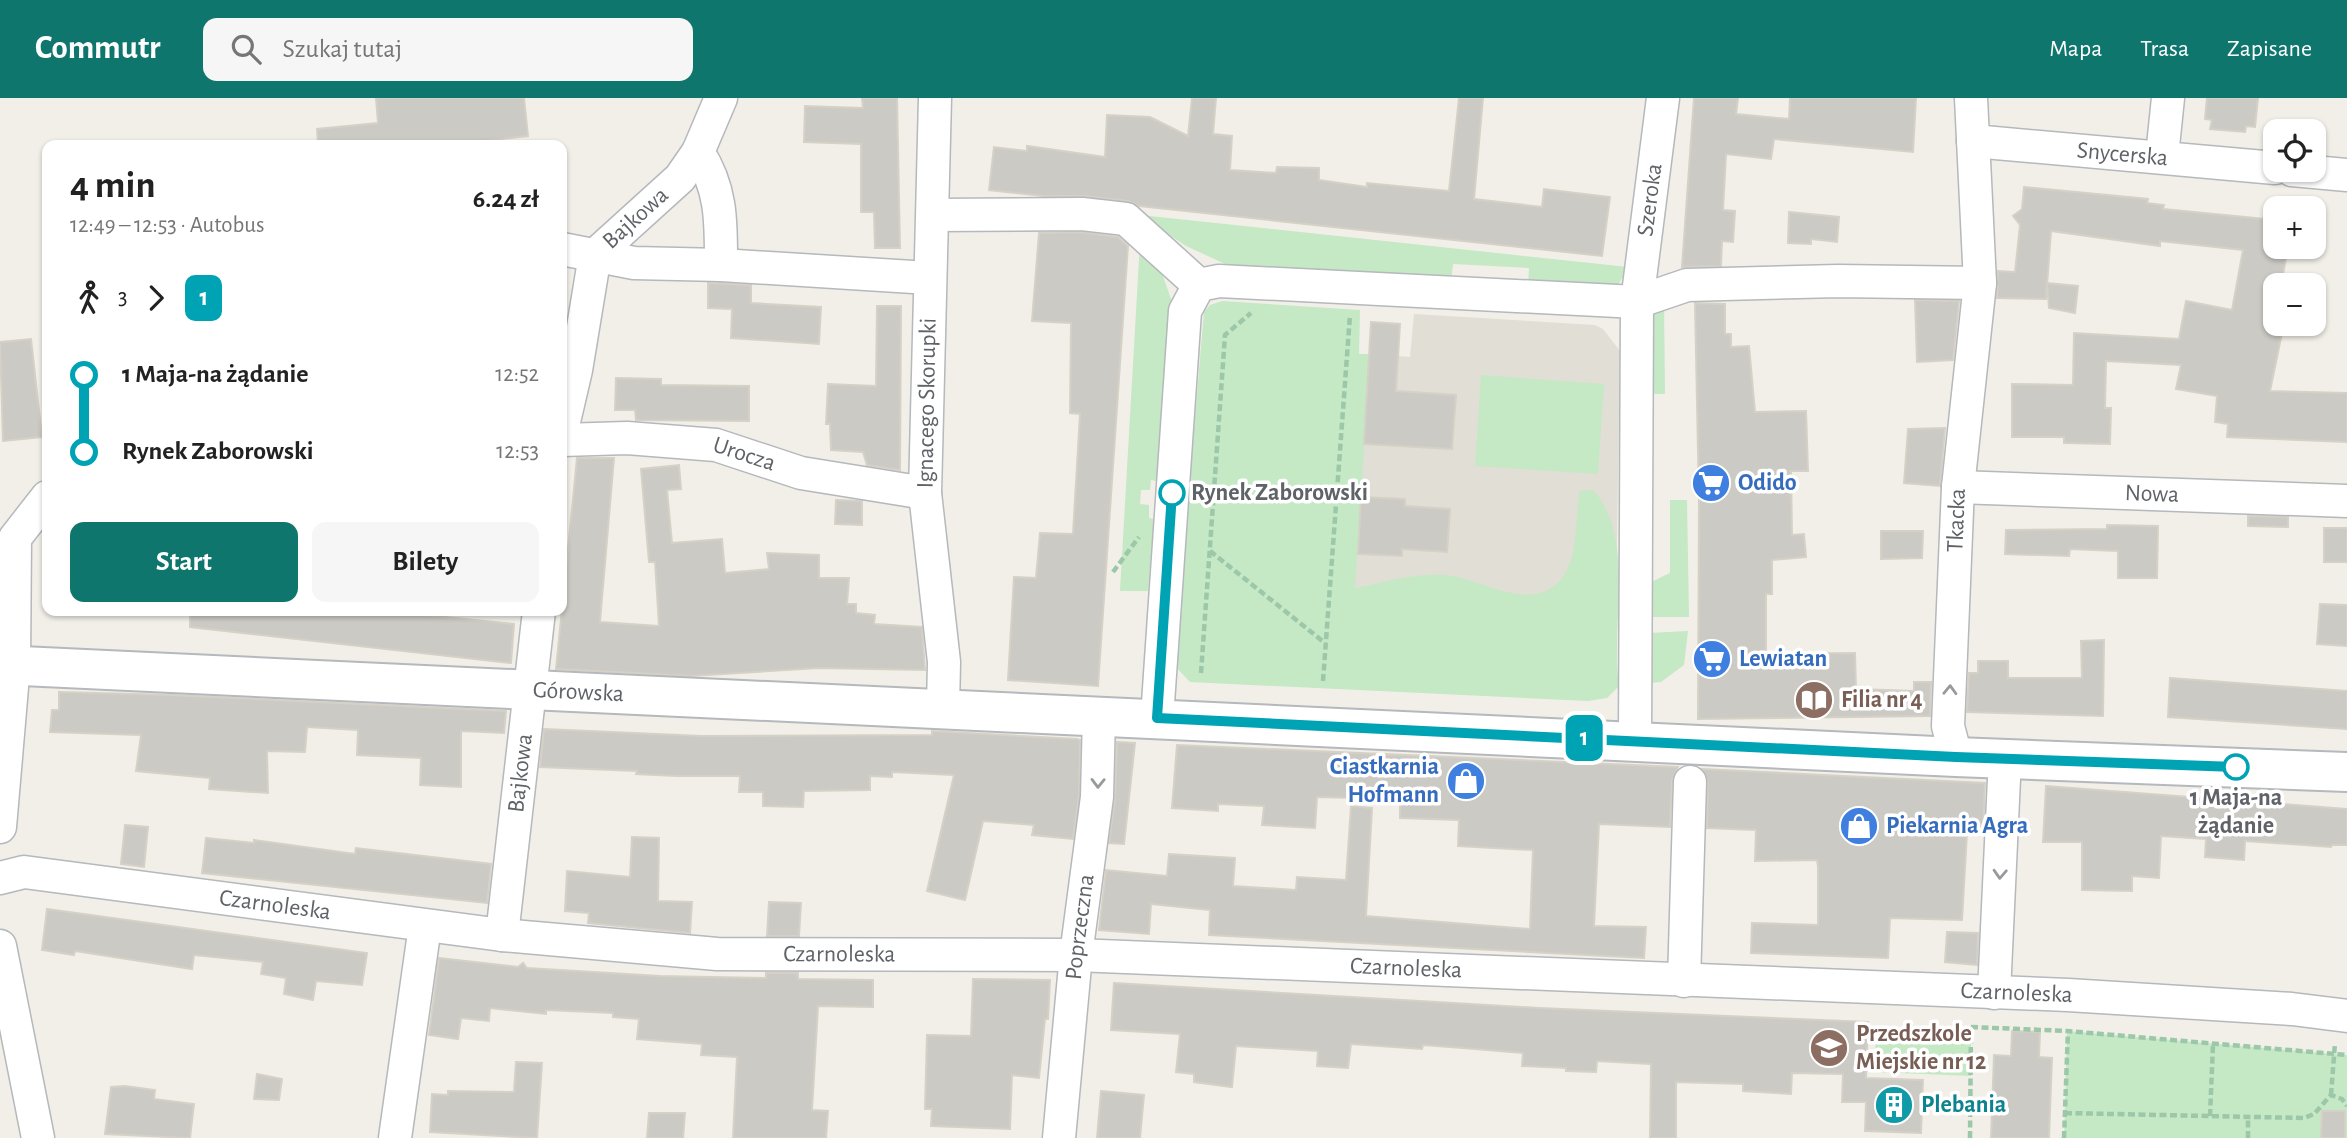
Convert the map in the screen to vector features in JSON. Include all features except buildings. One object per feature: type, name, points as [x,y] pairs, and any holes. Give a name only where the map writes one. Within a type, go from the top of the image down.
[{"type":"street","name":"Bajkowa","points":[[567,409],[595,255],[680,177],[698,152],[721,98]]},
{"type":"street","name":"Ignacego Skorupki","points":[[935,98],[925,493],[944,662],[943,708]]},
{"type":"street","name":"Szeroka","points":[[1637,302],[1664,98]]},
{"type":"street","name":"Tkacka","points":[[1956,757],[1948,726],[1958,487],[1980,283],[1971,98]]},
{"type":"street","points":[[2162,156],[2168,98]]},
{"type":"street","name":"Snycerska","points":[[1973,141],[2263,167]]},
{"type":"street","points":[[698,152],[712,176],[721,206],[721,265]]},
{"type":"street","points":[[2326,174],[2347,176]]},
{"type":"street","points":[[933,215],[1082,214],[1126,219],[1199,285]]},
{"type":"street","points":[[567,250],[634,263],[721,265],[929,278]]},
{"type":"street","points":[[1199,285],[1219,281],[1346,308],[1637,302],[1687,285],[1838,281],[1980,283]]},
{"type":"street","points":[[1199,285],[1185,311],[1157,718],[1956,757],[2347,772]]},
{"type":"street","points":[[1635,740],[1637,302]]},
{"type":"street","name":"Urocza","points":[[567,440],[627,438],[716,445],[801,473],[925,493]]},
{"type":"street","name":"Nowa","points":[[1958,487],[2347,501]]},
{"type":"street","points":[[0,827],[7,664],[8,542],[42,503]]},
{"type":"street","name":"Bajkowa","points":[[502,935],[538,616]]},
{"type":"street","name":"Górowska","points":[[7,664],[1157,718]]},
{"type":"street","name":"Poprzeczna","points":[[1059,1138],[1076,956],[1097,797],[1099,715]]},
{"type":"street","points":[[1983,992],[2005,757]]},
{"type":"street","points":[[1684,981],[1690,782]]},
{"type":"street","name":"Czarnoleska","points":[[0,878],[24,872],[425,926],[717,954],[1076,956],[2068,995],[2340,1015]]},
{"type":"street","points":[[395,1138],[425,926]]},
{"type":"street","points":[[0,946],[38,1138]]},
{"type":"path","points":[[1323,681],[1346,308]]},
{"type":"path","points":[[1201,673],[1224,335],[1254,311]]},
{"type":"path","points":[[1113,572],[1144,529]]},
{"type":"path","points":[[1210,551],[1326,644]]},
{"type":"path","points":[[1970,1138],[1971,1027],[1983,992]]},
{"type":"path","points":[[2064,1138],[2068,995]]},
{"type":"path","points":[[2065,1113],[2304,1118],[2314,1114],[2331,1096],[2340,1015]]},
{"type":"path","points":[[1971,1027],[2067,1031],[2347,1055]]},
{"type":"path","points":[[2210,1116],[2214,1044]]},
{"type":"path","points":[[2331,1096],[2342,1099],[2347,1106]]},
{"type":"path","points":[[2248,1117],[2248,1138]]},
{"type":"shaded area","points":[[1414,314],[1595,325],[1603,329],[1620,351],[1615,661],[1349,655],[1370,354],[1410,357]]},
{"type":"green space","points":[[1140,215],[1628,267],[1617,287],[1528,287],[1529,268],[1453,264],[1451,282],[1236,269],[1186,246]]},
{"type":"green space","points":[[1140,242],[1158,262],[1171,299],[1157,481],[1151,480],[1150,490],[1141,490],[1140,504],[1149,505],[1149,518],[1154,519],[1148,591],[1120,591]]},
{"type":"green space","name":"Rynek Zaborowski","points":[[1222,301],[1360,310],[1359,354],[1370,354],[1355,588],[1400,578],[1445,575],[1506,592],[1536,594],[1549,589],[1561,579],[1571,559],[1580,491],[1593,490],[1606,509],[1618,556],[1619,686],[1607,698],[1588,701],[1190,682],[1174,665],[1204,312],[1210,305]]},
{"type":"green space","points":[[1664,302],[1665,394],[1651,394],[1652,319],[1654,312]]},
{"type":"green space","points":[[1481,375],[1604,384],[1598,474],[1475,466]]},
{"type":"green space","points":[[1670,500],[1687,500],[1689,617],[1651,617],[1651,582],[1670,573]]},
{"type":"green space","points":[[1688,631],[1684,665],[1661,682],[1648,683],[1649,633]]},
{"type":"green space","points":[[2067,1031],[2347,1055],[2347,1138],[2064,1138]]},
{"type":"green space","points":[[1876,1037],[1971,1043],[1971,1076],[1874,1072]]},
{"type":"bus line","name":"1","points":[[1172,493],[1157,718],[1956,757],[2236,767]]},
{"type":"place","name":"Odido","points":[[1711,483]]},
{"type":"place","name":"Rynek Zaborowski","points":[[1172,493]]},
{"type":"place","name":"Lewiatan","points":[[1712,659]]},
{"type":"place","name":"Filia nr 4","points":[[1814,700]]},
{"type":"place","name":"1 Maja-na żądanie","points":[[2236,767]]},
{"type":"place","name":"Ciastkarnia Hofmann","points":[[1466,781]]},
{"type":"place","name":"Piekarnia Agra","points":[[1859,826]]},
{"type":"place","name":"Przedszkole Miejskie nr 12","points":[[1829,1048]]},
{"type":"place","name":"Plebania","points":[[1894,1105]]}]
